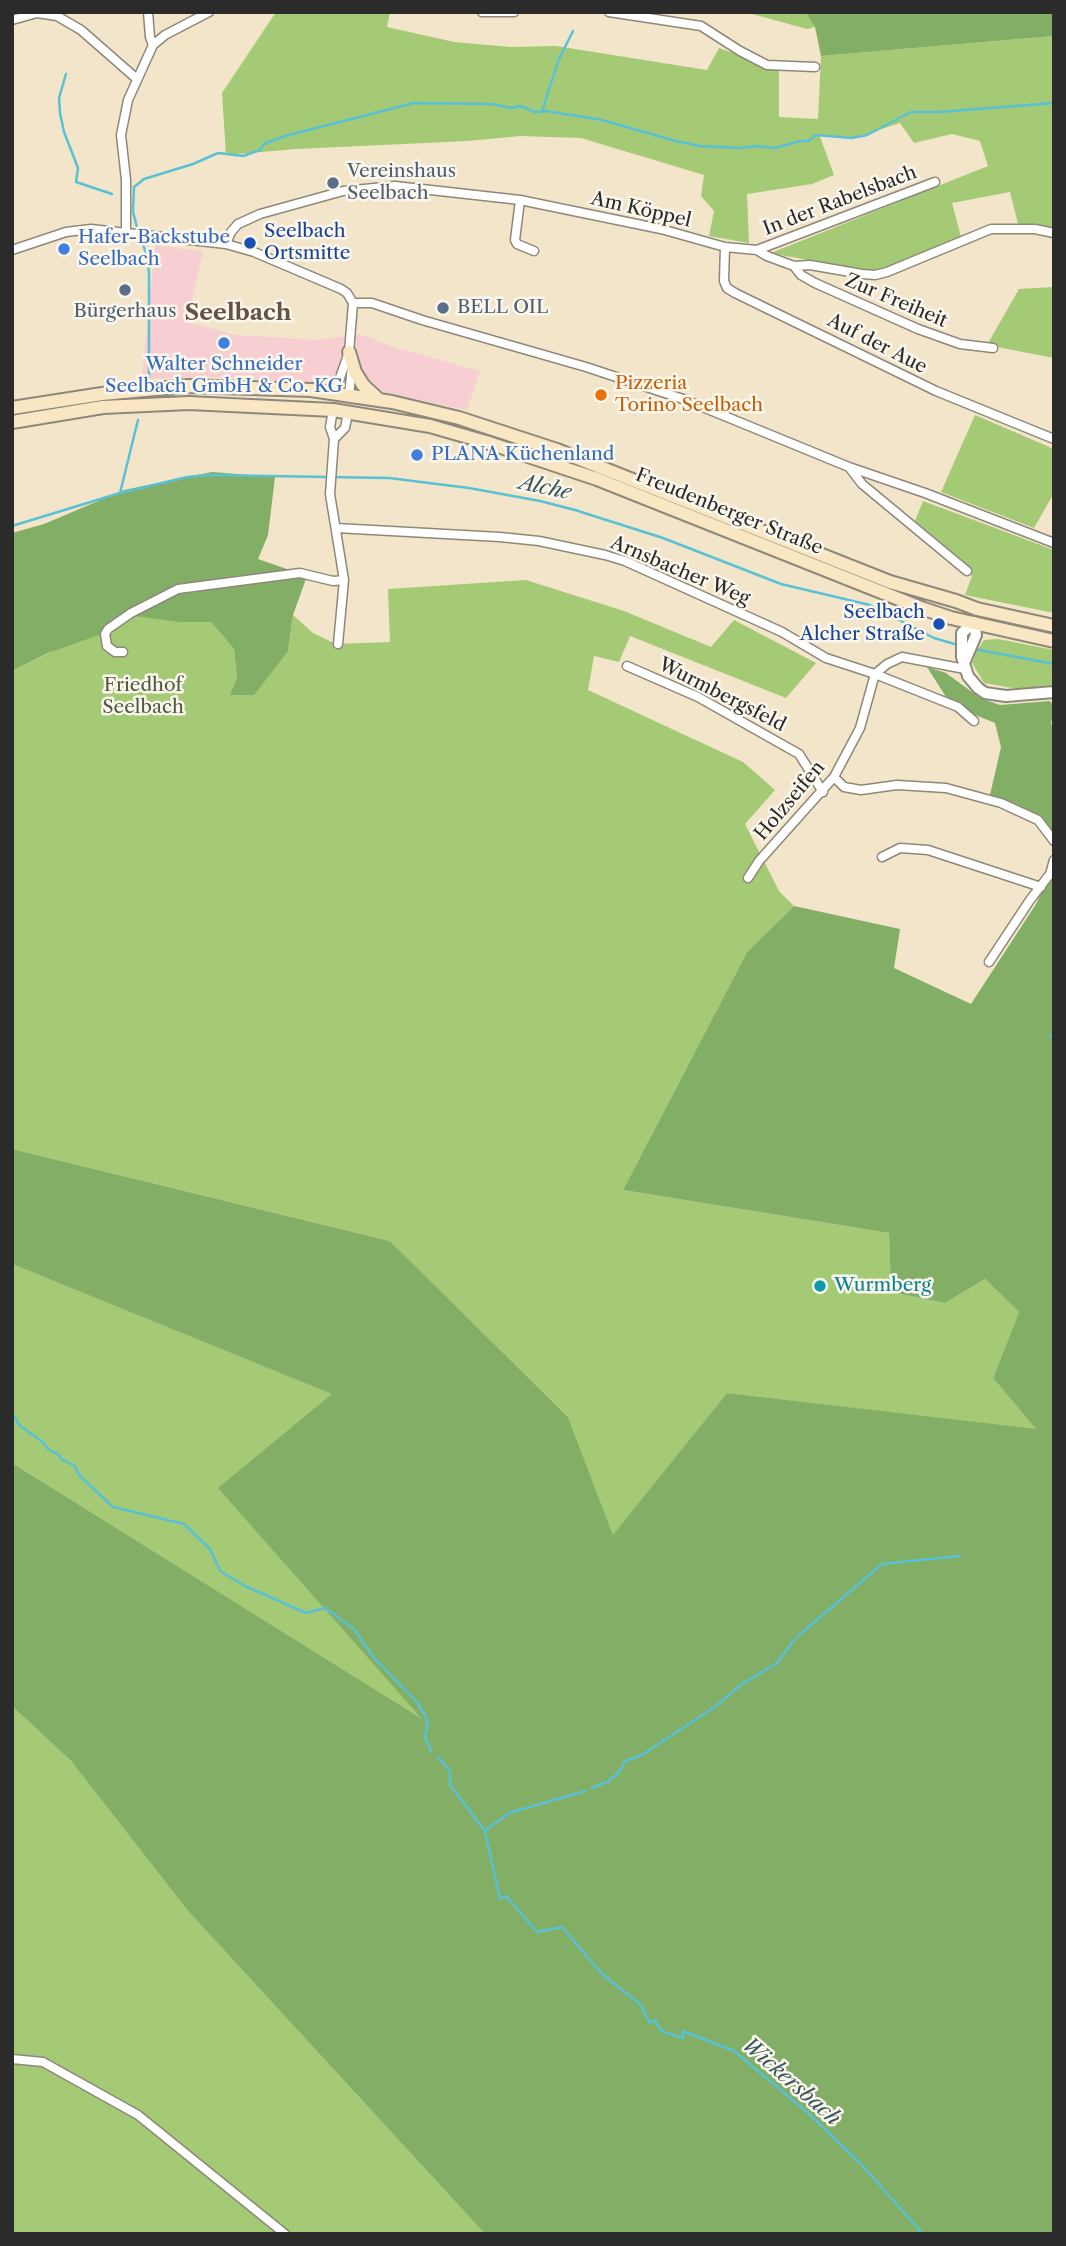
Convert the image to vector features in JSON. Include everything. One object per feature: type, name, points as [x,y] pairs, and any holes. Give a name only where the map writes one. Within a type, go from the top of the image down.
[{"type":"main road","points":[[351,358],[363,385],[378,399]]},
{"type":"main road","name":"Freudenberger Straße","points":[[12,408],[102,394],[188,386],[252,387],[378,399],[459,418],[544,446],[858,570],[977,609],[1054,626]]},
{"type":"main road","points":[[332,410],[335,393]]},
{"type":"main road","points":[[348,412],[349,395]]},
{"type":"main road","name":"Freudenberger Straße","points":[[12,422],[103,407],[156,404],[279,406],[348,412],[439,429],[597,479],[914,606],[946,617],[1054,641]]},
{"type":"main road","points":[[974,622],[977,609]]},
{"type":"street","points":[[148,12],[153,45]]},
{"type":"street","points":[[126,232],[126,180],[121,135],[123,117],[137,79],[153,45],[165,35],[209,12]]},
{"type":"street","points":[[482,12],[514,12]]},
{"type":"street","points":[[609,12],[655,15],[701,26],[767,65],[816,67]]},
{"type":"street","points":[[12,20],[37,13],[58,14],[81,30],[137,79]]},
{"type":"street","name":"In der Rabelsbach","points":[[757,250],[934,182]]},
{"type":"street","name":"Am Köppel","points":[[226,244],[231,232],[248,218],[359,188],[395,186],[520,200],[661,229],[725,247],[757,250],[794,266],[810,265],[875,275],[910,264],[991,229],[1035,229],[1054,233]]},
{"type":"street","points":[[520,200],[515,240],[517,244],[534,251]]},
{"type":"street","points":[[12,250],[74,231],[91,229],[126,232],[226,244],[254,252],[341,289],[353,303],[349,395]]},
{"type":"street","name":"Auf der Aue","points":[[725,247],[724,281],[727,288],[735,293],[936,391],[1054,439]]},
{"type":"street","name":"Zur Freiheit","points":[[794,266],[801,275],[815,284],[918,329],[960,344],[992,348]]},
{"type":"street","points":[[353,303],[372,303],[683,399],[849,467],[1054,543]]},
{"type":"street","points":[[335,393],[351,358]]},
{"type":"street","points":[[332,410],[330,427],[334,439],[330,504],[344,580],[338,643]]},
{"type":"street","points":[[334,439],[345,428],[348,412]]},
{"type":"street","points":[[849,467],[862,484],[967,571]]},
{"type":"street","name":"Arnsbacher Weg","points":[[336,528],[539,541],[625,561],[782,632],[826,658],[958,706],[974,721]]},
{"type":"street","points":[[123,652],[115,652],[107,646],[105,634],[108,629],[131,613],[178,589],[300,573],[333,581],[344,580]]},
{"type":"street","points":[[974,622],[962,633],[968,639],[965,661],[972,683],[985,693],[1006,696],[1054,692]]},
{"type":"street","points":[[875,674],[902,657],[965,661]]},
{"type":"street","name":"Wurmbergsfeld","points":[[627,666],[698,696],[799,754],[822,792]]},
{"type":"street","name":"Holzseifen","points":[[748,878],[834,777],[860,728],[875,674]]},
{"type":"street","points":[[834,777],[844,787],[861,790],[897,785],[946,788],[1001,803],[1038,820],[1054,841]]},
{"type":"street","points":[[882,857],[900,848],[929,850],[1041,887]]},
{"type":"street","points":[[989,962],[1050,874],[1054,860]]},
{"type":"street","points":[[12,2059],[43,2062],[138,2115],[285,2234]]},
{"type":"shaded area","points":[[155,245],[203,251],[187,322],[236,335],[318,340],[359,334],[397,348],[480,371],[467,410],[337,383],[211,377],[142,379]]},
{"type":"green space","points":[[276,12],[390,12],[387,27],[454,42],[510,47],[556,46],[707,70],[719,48],[779,70],[779,117],[818,119],[821,56],[1054,36],[1054,227],[1018,224],[1010,192],[952,203],[961,237],[876,273],[771,253],[988,166],[980,141],[952,134],[914,143],[900,123],[850,139],[819,134],[834,175],[812,184],[747,194],[749,243],[709,236],[714,211],[701,196],[704,175],[581,138],[520,136],[226,155],[222,93]]},
{"type":"green space","points":[[745,12],[805,12],[815,27],[807,29]]},
{"type":"green space","points":[[805,12],[1054,12],[1054,36],[821,56],[815,27]]},
{"type":"green space","points":[[1054,287],[1054,358],[987,345],[1019,289]]},
{"type":"green space","points":[[975,415],[1054,449],[1054,493],[1034,528],[941,492]]},
{"type":"green space","points":[[212,472],[275,477],[268,535],[258,559],[307,576],[293,615],[288,651],[254,695],[230,695],[237,678],[234,649],[211,622],[179,622],[127,615],[99,635],[48,653],[12,671],[12,533],[44,524],[124,490]]},
{"type":"green space","points":[[923,501],[1054,550],[1054,613],[965,595],[972,576],[967,564],[915,521]]},
{"type":"green space","name":"Friedhof Seelbach","points":[[526,580],[624,611],[711,647],[734,620],[816,663],[786,698],[630,636],[619,662],[594,656],[588,690],[743,762],[775,790],[745,824],[779,891],[794,906],[747,952],[623,1190],[889,1233],[891,1292],[945,1303],[985,1279],[1019,1312],[993,1378],[1037,1430],[727,1393],[613,1536],[568,1417],[390,1241],[12,1149],[12,671],[127,615],[211,622],[234,649],[237,678],[231,695],[288,651],[293,615],[313,633],[336,644],[390,642],[388,589]]},
{"type":"green space","points":[[998,639],[1054,650],[1054,685],[1018,689],[984,683],[972,663],[984,640]]},
{"type":"green space","points":[[927,667],[946,673],[980,698],[1000,705],[1050,701],[1054,707],[1051,724],[1054,727],[1054,837],[1035,814],[990,795],[1001,747],[995,723],[973,714],[946,697]]},
{"type":"green space","points":[[1054,865],[1054,2234],[485,2234],[188,1911],[71,1761],[12,1706],[12,1463],[422,1719],[218,1488],[332,1394],[12,1264],[12,1149],[390,1241],[568,1417],[613,1535],[727,1393],[1036,1429],[993,1378],[1019,1312],[985,1279],[945,1303],[891,1292],[889,1233],[623,1190],[747,952],[794,906],[900,929],[894,968],[971,1004],[1036,904]]},
{"type":"green space","points":[[12,1264],[333,1394],[424,1721],[12,1463]]},
{"type":"green space","points":[[12,1706],[71,1761],[188,1911],[485,2234],[12,2234]]},
{"type":"waterway","points":[[542,112],[558,61],[573,31]]},
{"type":"waterway","points":[[66,74],[59,98],[60,113],[64,132],[78,168],[76,182],[112,194]]},
{"type":"waterway","points":[[138,231],[133,212],[134,187],[144,179],[218,153],[243,156],[285,136],[414,103],[491,104],[512,108],[520,106],[535,112],[546,111],[602,120],[700,146],[740,148],[775,148],[808,141],[816,135],[852,138],[867,135],[911,112],[1054,103]]},
{"type":"waterway","points":[[140,237],[147,255],[149,273],[149,379]]},
{"type":"waterway","points":[[120,493],[138,420]]},
{"type":"waterway","name":"Alche","points":[[12,526],[120,493],[207,475],[389,478],[469,488],[575,510],[663,538],[781,584],[870,605],[934,638],[958,645]]},
{"type":"waterway","name":"Alche","points":[[974,649],[1054,664]]},
{"type":"waterway","points":[[1050,1036],[1054,1033]]},
{"type":"waterway","name":"Wickersbach","points":[[12,1412],[19,1425],[61,1459],[75,1466],[79,1475],[113,1507],[184,1524],[210,1549],[220,1571],[243,1585],[306,1613],[325,1608],[353,1628],[375,1659],[417,1702],[428,1721],[425,1737],[431,1751]]},
{"type":"waterway","points":[[797,1637],[882,1564],[960,1556]]},
{"type":"waterway","points":[[592,1788],[609,1781],[620,1771],[625,1761],[642,1755],[716,1706],[742,1684],[777,1663],[795,1639]]},
{"type":"waterway","name":"Wickersbach","points":[[438,1757],[450,1771],[450,1785],[485,1831],[500,1899],[506,1896],[537,1932],[562,1927],[602,1974],[641,2005],[650,2023],[655,2020],[661,2031],[683,2038],[683,2031],[734,2051],[807,2112],[860,2163],[923,2234]]},
{"type":"waterway","points":[[486,1830],[509,1813],[585,1791]]},
{"type":"place","name":"Vereinshaus Seelbach","points":[[333,183]]},
{"type":"place","name":"Seelbach Ortsmitte","points":[[250,243]]},
{"type":"place","name":"Hafer-Backstube Seelbach","points":[[64,249]]},
{"type":"place","name":"Bürgerhaus","points":[[125,290]]},
{"type":"place","name":"BELL OIL","points":[[443,308]]},
{"type":"place","name":"Walter Schneider Seelbach GmbH & Co. KG","points":[[224,343]]},
{"type":"place","name":"Pizzeria Torino Seelbach","points":[[601,395]]},
{"type":"place","name":"PLANA Küchenland","points":[[417,455]]},
{"type":"place","name":"Seelbach Alcher Straße","points":[[939,624]]},
{"type":"place","name":"Wurmberg","points":[[820,1286]]},
{"type":"district","name":"Seelbach","points":[[238,313]]}]
